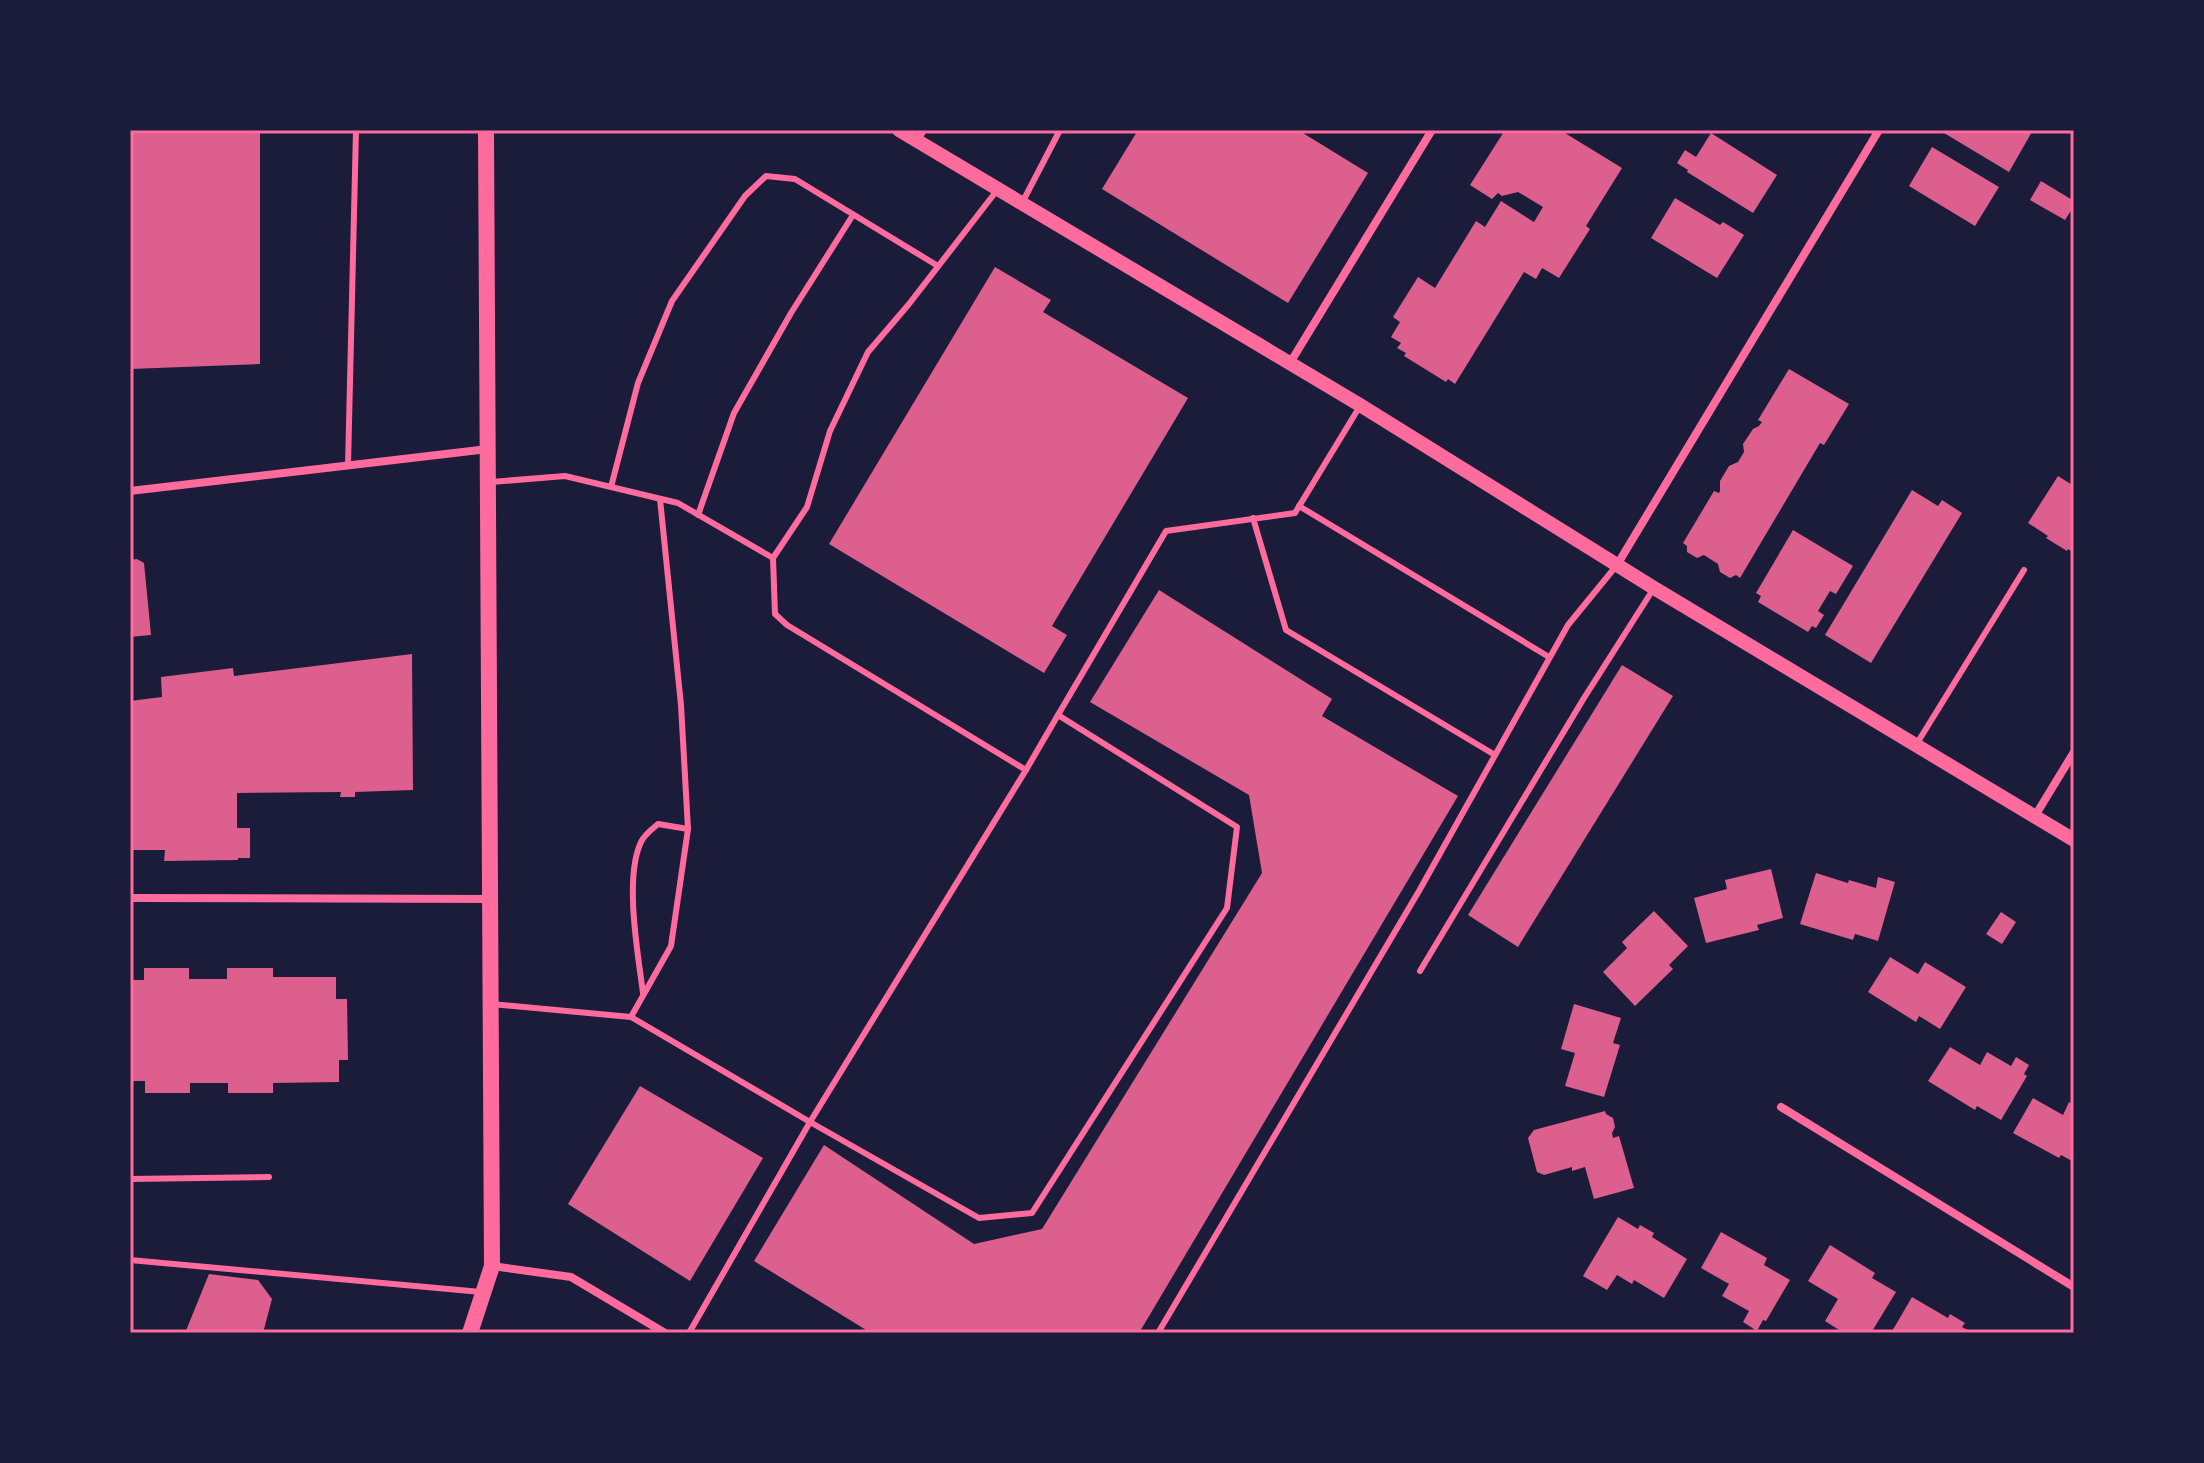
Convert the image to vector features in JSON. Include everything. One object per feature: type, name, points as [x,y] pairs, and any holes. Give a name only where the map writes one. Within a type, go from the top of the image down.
[{"type":"main road","points":[[470,1333],[492,1266],[486,130]]},
{"type":"street","points":[[899,130],[921,136],[998,189],[1360,405],[1654,588],[2074,840]]},
{"type":"street","points":[[1290,363],[1432,130]]},
{"type":"street","points":[[1617,565],[1879,130]]},
{"type":"street","points":[[130,491],[488,449]]},
{"type":"street","points":[[2035,816],[2074,752]]},
{"type":"street","points":[[130,898],[490,899]]},
{"type":"street","points":[[1781,1107],[2074,1287]]},
{"type":"street","points":[[492,1266],[571,1277],[665,1333]]},
{"type":"lane","points":[[348,466],[356,130]]},
{"type":"lane","points":[[1022,203],[1060,130]]},
{"type":"lane","points":[[611,487],[638,383],[672,301],[745,196],[766,176],[795,179],[938,266]]},
{"type":"lane","points":[[998,189],[868,352],[830,431],[807,507],[773,558],[775,614],[787,625],[1026,770]]},
{"type":"lane","points":[[698,515],[734,413],[791,313],[853,215]]},
{"type":"lane","points":[[689,1333],[810,1122],[1026,770],[1166,531],[1295,513],[1360,405]]},
{"type":"lane","points":[[488,483],[565,476],[678,503],[773,558]]},
{"type":"lane","points":[[631,1017],[671,946],[688,829],[681,705],[660,499]]},
{"type":"lane","points":[[1299,506],[1549,657]]},
{"type":"lane","points":[[1253,518],[1286,630],[1495,755]]},
{"type":"lane","points":[[1158,1333],[1419,891],[1568,625],[1617,565]]},
{"type":"lane","points":[[1916,745],[2024,570]]},
{"type":"lane","points":[[1420,971],[1654,588]]},
{"type":"lane","points":[[491,1004],[631,1017],[979,1218],[1032,1213],[1227,908],[1237,827],[1058,715]]},
{"type":"lane","points":[[644,995],[634,930],[634,867],[637,854],[641,840],[658,824],[688,829]]},
{"type":"lane","points":[[130,1179],[269,1177]]},
{"type":"lane","points":[[130,1260],[484,1292]]},
{"type":"building","points":[[260,130],[260,364],[130,369],[130,131]]},
{"type":"building","points":[[1138,130],[1298,130],[1368,173],[1288,303],[1102,189]]},
{"type":"building","points":[[1505,130],[1560,130],[1622,168],[1586,226],[1590,229],[1559,278],[1542,268],[1536,279],[1524,272],[1455,384],[1448,379],[1446,382],[1404,356],[1406,353],[1397,348],[1401,343],[1391,337],[1400,322],[1393,317],[1418,277],[1435,288],[1476,221],[1485,227],[1501,201],[1534,222],[1543,207],[1518,192],[1502,196],[1498,193],[1492,199],[1470,185]]},
{"type":"building","points":[[1939,130],[2033,130],[2009,172]]},
{"type":"building","points":[[1711,133],[1777,175],[1753,213],[1677,163],[1685,150],[1696,157]]},
{"type":"building","points":[[1932,147],[1999,187],[1975,226],[1909,186]]},
{"type":"building","points":[[2041,181],[2074,201],[2065,220],[2030,200]]},
{"type":"building","points":[[1675,198],[1720,225],[1723,222],[1744,235],[1717,278],[1651,238]]},
{"type":"building","points":[[995,267],[1051,300],[1043,312],[1188,398],[1052,626],[1067,635],[1044,673],[829,544]]},
{"type":"building","points":[[1789,369],[1849,404],[1824,445],[1820,443],[1740,578],[1736,575],[1730,578],[1720,572],[1718,564],[1704,555],[1697,558],[1687,552],[1687,546],[1683,543],[1714,491],[1719,493],[1720,481],[1729,466],[1738,462],[1744,452],[1743,444],[1762,422],[1758,420]]},
{"type":"building","points":[[2058,476],[2074,486],[2074,553],[2046,538],[2048,536],[2028,523]]},
{"type":"building","points":[[1912,490],[1938,506],[1942,500],[1962,513],[1871,663],[1825,635]]},
{"type":"building","points":[[1793,530],[1853,566],[1836,594],[1830,591],[1818,611],[1824,615],[1816,628],[1812,626],[1808,632],[1758,602],[1761,596],[1756,593]]},
{"type":"building","points":[[137,559],[144,563],[151,635],[130,637],[130,560]]},
{"type":"building","points":[[1159,590],[1332,699],[1322,716],[1458,796],[1139,1333],[871,1333],[754,1261],[824,1145],[974,1244],[1042,1229],[1262,873],[1249,795],[1090,702]]},
{"type":"building","points":[[412,654],[413,790],[355,792],[355,797],[340,797],[341,792],[237,793],[237,828],[250,828],[250,858],[164,861],[165,850],[130,850],[130,701],[162,697],[161,677],[233,668],[234,676]]},
{"type":"building","points":[[1622,665],[1673,696],[1518,947],[1468,915]]},
{"type":"building","points":[[1771,869],[1783,918],[1757,925],[1759,930],[1706,943],[1694,898],[1727,889],[1725,880]]},
{"type":"building","points":[[1816,873],[1876,888],[1878,877],[1895,882],[1878,941],[1855,934],[1853,940],[1800,924]]},
{"type":"building","points":[[1654,911],[1688,946],[1669,965],[1673,969],[1635,1006],[1603,972],[1627,948],[1622,942]]},
{"type":"building","points":[[2001,912],[2016,922],[2002,944],[1986,934]]},
{"type":"building","points":[[1890,957],[1918,974],[1925,962],[1966,987],[1940,1029],[1919,1016],[1916,1022],[1868,992]]},
{"type":"building","points":[[144,968],[189,968],[189,979],[227,979],[227,968],[273,968],[273,977],[336,977],[336,999],[347,999],[348,1060],[339,1060],[339,1082],[273,1083],[273,1093],[228,1093],[228,1083],[190,1083],[190,1093],[145,1093],[145,1081],[130,1081],[130,980],[144,980]]},
{"type":"building","points":[[1574,1004],[1621,1018],[1613,1043],[1620,1045],[1604,1097],[1565,1086],[1575,1053],[1561,1049]]},
{"type":"building","points":[[1950,1047],[1980,1065],[1987,1052],[2011,1066],[2016,1057],[2029,1065],[2024,1074],[2027,1076],[2001,1120],[1977,1106],[1975,1110],[1928,1081]]},
{"type":"building","points":[[640,1086],[763,1158],[690,1281],[568,1204]]},
{"type":"building","points":[[2033,1098],[2063,1115],[2069,1102],[2074,1105],[2074,1162],[2061,1155],[2059,1158],[2013,1133]]},
{"type":"building","points":[[1605,1111],[1613,1118],[1613,1138],[1619,1136],[1634,1188],[1594,1199],[1585,1167],[1572,1171],[1572,1167],[1544,1175],[1537,1172],[1528,1138],[1534,1130]]},
{"type":"building","points":[[1618,1217],[1638,1229],[1640,1225],[1654,1233],[1652,1237],[1687,1259],[1664,1298],[1634,1280],[1632,1284],[1617,1275],[1607,1290],[1583,1276]]},
{"type":"building","points":[[1721,1232],[1767,1258],[1764,1265],[1790,1280],[1757,1331],[1743,1322],[1749,1311],[1722,1296],[1729,1284],[1701,1268]]},
{"type":"building","points":[[1830,1245],[1875,1273],[1872,1278],[1896,1292],[1871,1333],[1844,1333],[1825,1321],[1838,1299],[1808,1281]]},
{"type":"building","points":[[209,1274],[258,1280],[272,1299],[263,1333],[185,1333]]},
{"type":"building","points":[[1912,1297],[1948,1318],[1950,1314],[1965,1323],[1962,1327],[1973,1333],[1891,1333]]}]
